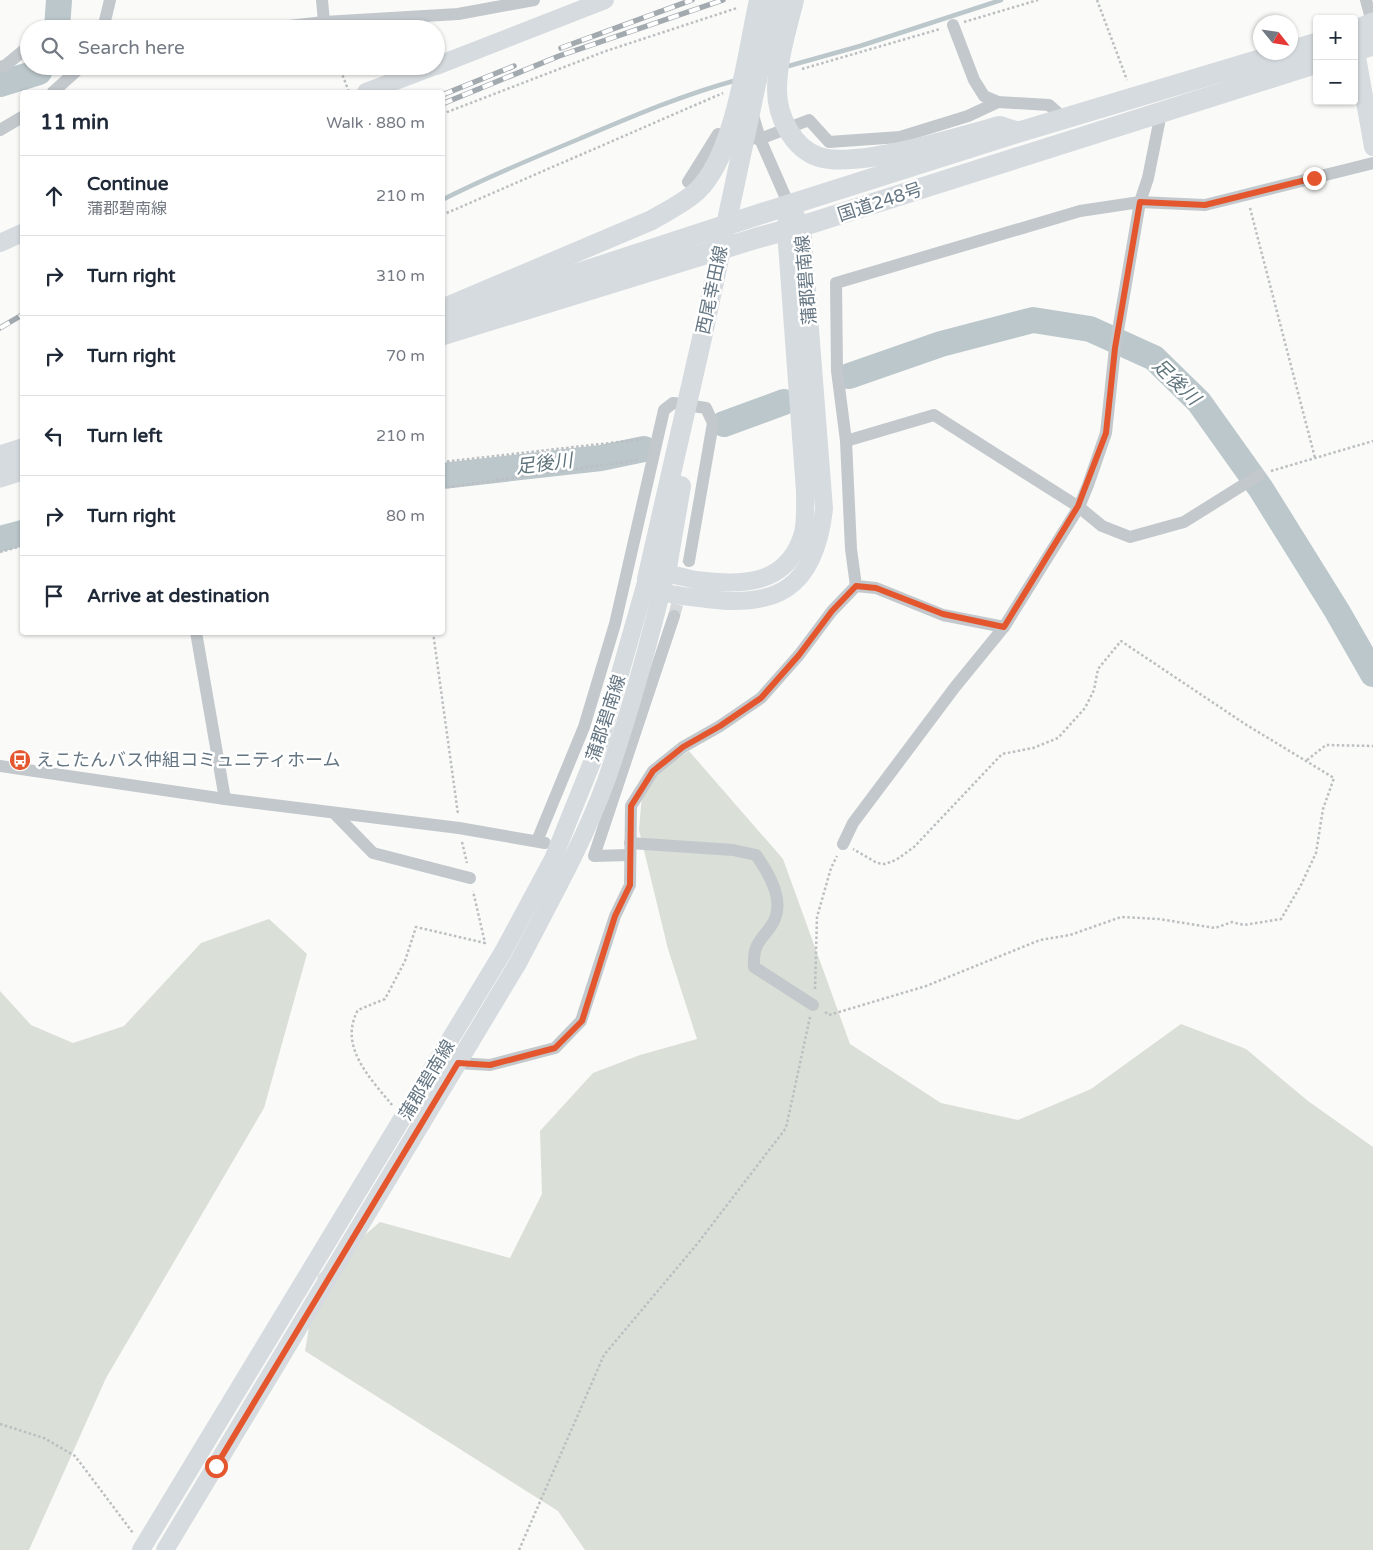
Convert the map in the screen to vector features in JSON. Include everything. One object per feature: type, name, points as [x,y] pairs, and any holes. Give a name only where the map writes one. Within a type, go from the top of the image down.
[{"type":"highway","points":[[1298,49],[1313,44]]},
{"type":"highway","name":"国道248号","points":[[445,317],[1019,132],[1260,60]]},
{"type":"highway","name":"国道248号","points":[[445,335],[794,228],[1313,64]]},
{"type":"highway","points":[[0,456],[20,450]]},
{"type":"highway","points":[[0,477],[20,471]]},
{"type":"main road","points":[[445,62],[578,4],[604,0]]},
{"type":"main road","points":[[445,308],[652,220],[678,206],[697,191],[712,173],[726,144],[759,0]]},
{"type":"main road","name":"西尾幸田線","points":[[658,581],[704,328],[774,0]]},
{"type":"main road","name":"西尾幸田線","points":[[688,415],[782,0]]},
{"type":"main road","points":[[794,0],[777,90],[781,116],[796,139],[817,157],[854,160],[1000,126],[1019,132]]},
{"type":"main road","points":[[1364,36],[1373,147]]},
{"type":"main road","points":[[371,90],[412,75]]},
{"type":"main road","name":"蒲郡碧南線","points":[[658,581],[725,602],[751,602],[768,598],[796,580],[808,565],[821,538],[824,509],[794,228],[789,205]]},
{"type":"main road","points":[[0,244],[20,234]]},
{"type":"main road","name":"蒲郡碧南線","points":[[165,1550],[518,962],[570,864],[605,782],[645,654],[658,581]]},
{"type":"main road","name":"蒲郡碧南線","points":[[141,1550],[404,1119],[503,952],[553,858],[601,740],[658,581]]},
{"type":"street","points":[[105,20],[110,0]]},
{"type":"street","points":[[322,0],[324,20]]},
{"type":"street","points":[[358,20],[458,14],[534,0]]},
{"type":"street","points":[[1364,36],[1366,0]]},
{"type":"street","points":[[953,25],[974,80],[984,96],[998,102],[1049,105],[1060,114],[1070,118]]},
{"type":"street","points":[[0,67],[6,65],[20,53]]},
{"type":"street","points":[[55,90],[72,75]]},
{"type":"street","points":[[745,87],[760,139],[789,205]]},
{"type":"street","points":[[688,182],[718,134],[760,139],[809,120],[829,142],[900,137],[968,116],[998,102]]},
{"type":"street","points":[[843,844],[864,808],[954,687],[1004,627],[1078,506],[1106,433],[1115,348],[1140,202],[1160,113]]},
{"type":"street","points":[[0,130],[20,118]]},
{"type":"street","points":[[856,586],[851,549],[846,441],[837,371],[836,283],[1080,211],[1140,202],[1205,205],[1373,163]]},
{"type":"street","points":[[0,766],[225,799],[460,828],[541,842],[587,718],[615,624],[664,410],[673,403],[706,408],[714,423],[689,561]]},
{"type":"street","points":[[846,441],[934,415],[1078,506],[1102,526],[1130,537],[1184,522],[1255,478]]},
{"type":"street","points":[[856,586],[876,588],[943,614],[1004,627]]},
{"type":"street","points":[[458,1063],[490,1065],[555,1048],[582,1021],[615,916],[630,885],[631,806],[653,771],[683,747],[720,726],[761,698],[799,655],[832,611],[856,586]]},
{"type":"street","points":[[674,616],[594,856],[630,849],[732,850],[756,856],[770,875],[778,902],[772,925],[758,941],[754,967],[813,1005]]},
{"type":"street","points":[[197,635],[225,799]]},
{"type":"street","points":[[334,813],[373,853],[470,878]]},
{"type":"path","points":[[802,69],[1038,0]]},
{"type":"path","points":[[1097,0],[1134,99]]},
{"type":"path","points":[[445,113],[606,52],[737,8]]},
{"type":"path","points":[[342,75],[348,90]]},
{"type":"path","points":[[445,214],[724,93]]},
{"type":"path","points":[[1246,194],[1315,458]]},
{"type":"path","points":[[445,462],[658,438]]},
{"type":"path","points":[[1255,478],[1373,441]]},
{"type":"path","points":[[445,488],[653,458]]},
{"type":"path","points":[[0,552],[20,547]]},
{"type":"path","points":[[404,1119],[366,1074],[354,1047],[350,1025],[358,1010],[385,999],[405,961],[416,927],[484,944],[460,828],[432,635]]},
{"type":"path","points":[[519,1550],[604,1355],[698,1243],[786,1128],[813,1005],[817,917],[831,868],[843,844],[876,863],[885,864],[904,855],[1002,754],[1033,748],[1058,738],[1085,708],[1094,690],[1098,669],[1120,640],[1245,724],[1334,778],[1323,809],[1316,852],[1301,886],[1282,919],[1244,925],[1232,922],[1215,928],[1159,918],[1121,917],[1070,935],[1040,940],[926,986],[829,1015],[813,1005]]},
{"type":"path","points":[[1307,760],[1326,745],[1373,746]]},
{"type":"path","points":[[0,1424],[44,1438],[75,1456],[100,1487],[138,1541],[141,1550]]},
{"type":"shaded area","points":[[689,751],[783,859],[850,1044],[941,1103],[1018,1120],[1091,1089],[1181,1024],[1246,1049],[1308,1101],[1373,1147],[1373,1550],[585,1550],[558,1511],[305,1351],[318,1275],[380,1222],[510,1258],[542,1194],[540,1131],[593,1073],[640,1055],[697,1039],[668,949],[639,830],[643,782]]},
{"type":"shaded area","points":[[269,919],[307,954],[264,1108],[106,1378],[29,1550],[0,1550],[0,991],[31,1025],[73,1043],[124,1026],[201,943]]},
{"type":"waterway","points":[[58,20],[59,0]]},
{"type":"waterway","points":[[785,67],[860,46],[1001,0]]},
{"type":"waterway","points":[[0,84],[29,75]]},
{"type":"waterway","points":[[445,198],[510,168],[637,115],[696,92],[737,80]]},
{"type":"waterway","name":"足後川","points":[[849,376],[941,344],[1033,320],[1090,329],[1154,358],[1199,402],[1261,489],[1337,611],[1373,674]]},
{"type":"waterway","name":"足後川","points":[[724,424],[784,402]]},
{"type":"waterway","name":"足後川","points":[[445,476],[601,458],[644,449]]},
{"type":"waterway","name":"足後川","points":[[0,539],[20,534]]},
{"type":"tunnel","points":[[674,616],[689,561]]},
{"type":"railway","points":[[561,48],[692,0]]},
{"type":"railway","points":[[445,103],[559,56],[723,0]]},
{"type":"railway","points":[[445,94],[514,66]]},
{"type":"railway","points":[[0,328],[20,316]]},
{"type":"place","name":"えこたんバス仲組コミュニティホーム","points":[[20,760]]},
{"type":"route","points":[[216,1466],[458,1063],[490,1065],[555,1048],[582,1021],[615,916],[630,885],[631,806],[653,771],[683,747],[720,726],[761,698],[799,655],[832,611],[856,586],[876,588],[943,614],[1004,627],[1078,506],[1106,433],[1115,348],[1140,202],[1205,205],[1314,178]]}]
